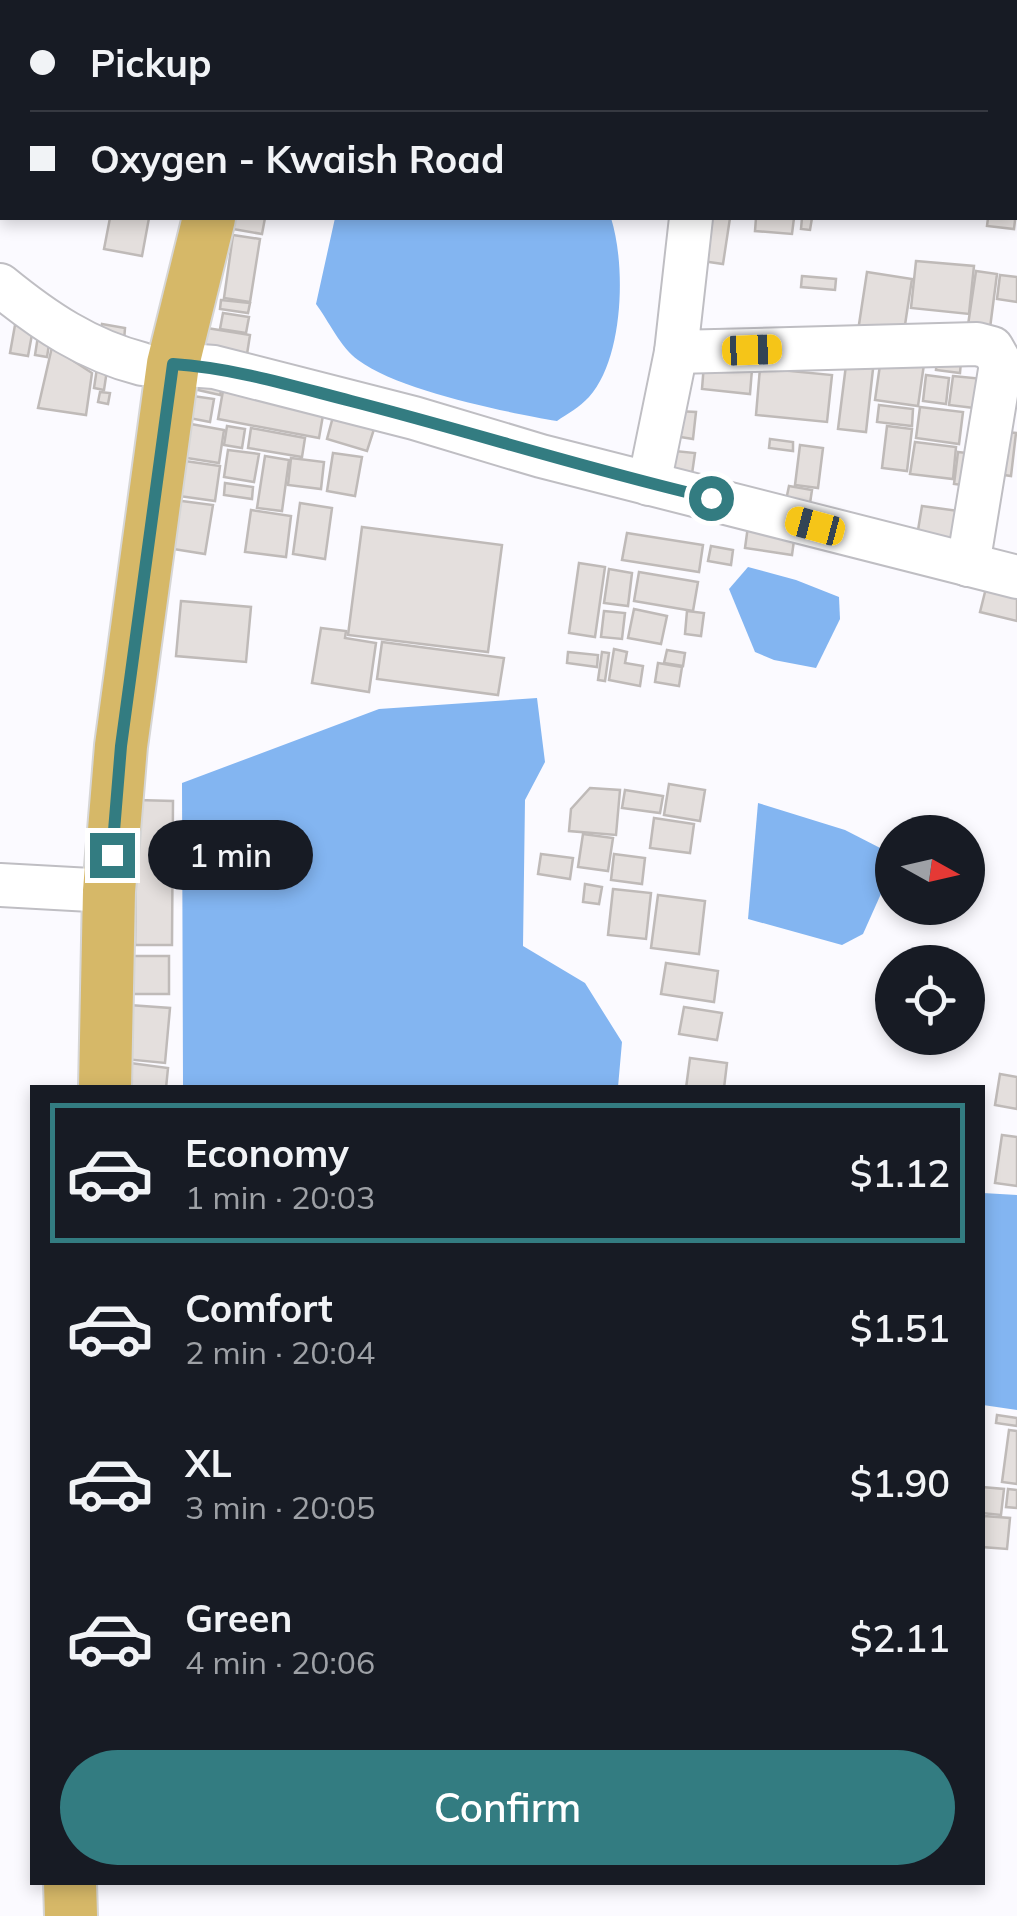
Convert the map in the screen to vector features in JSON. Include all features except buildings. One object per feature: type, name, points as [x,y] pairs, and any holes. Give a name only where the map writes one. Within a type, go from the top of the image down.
[{"type":"main road","points":[[74,1085],[94,890],[121,746],[158,364],[178,220]]},
{"type":"main road","points":[[158,364],[208,220]]},
{"type":"main road","points":[[94,890],[105,1085]]},
{"type":"main road","points":[[70,1885],[71,1916]]},
{"type":"main road","points":[[101,1885],[101,1916]]},
{"type":"street","points":[[649,484],[676,352],[691,220]]},
{"type":"street","points":[[0,285],[70,337],[110,355],[158,364],[214,367],[280,383],[649,484],[1017,577]]},
{"type":"street","points":[[676,352],[976,344],[992,348],[1001,364],[968,565]]},
{"type":"street","points":[[0,885],[94,890]]},
{"type":"water","points":[[335,220],[612,220],[620,285],[609,359],[601,380],[585,401],[557,421],[426,391],[376,371],[352,355],[316,304]]},
{"type":"water","points":[[748,567],[839,597],[840,619],[816,668],[755,652],[729,589]]},
{"type":"water","points":[[537,698],[545,762],[525,800],[523,946],[585,983],[622,1042],[618,1085],[183,1085],[182,783],[379,709]]},
{"type":"water","points":[[758,803],[845,830],[875,845],[875,907],[863,934],[842,945],[748,919]]},
{"type":"water","points":[[985,1193],[1017,1195],[1017,1410],[985,1405]]},
{"type":"route","points":[[112,855],[121,746],[173,364],[214,367],[711,498]]}]
